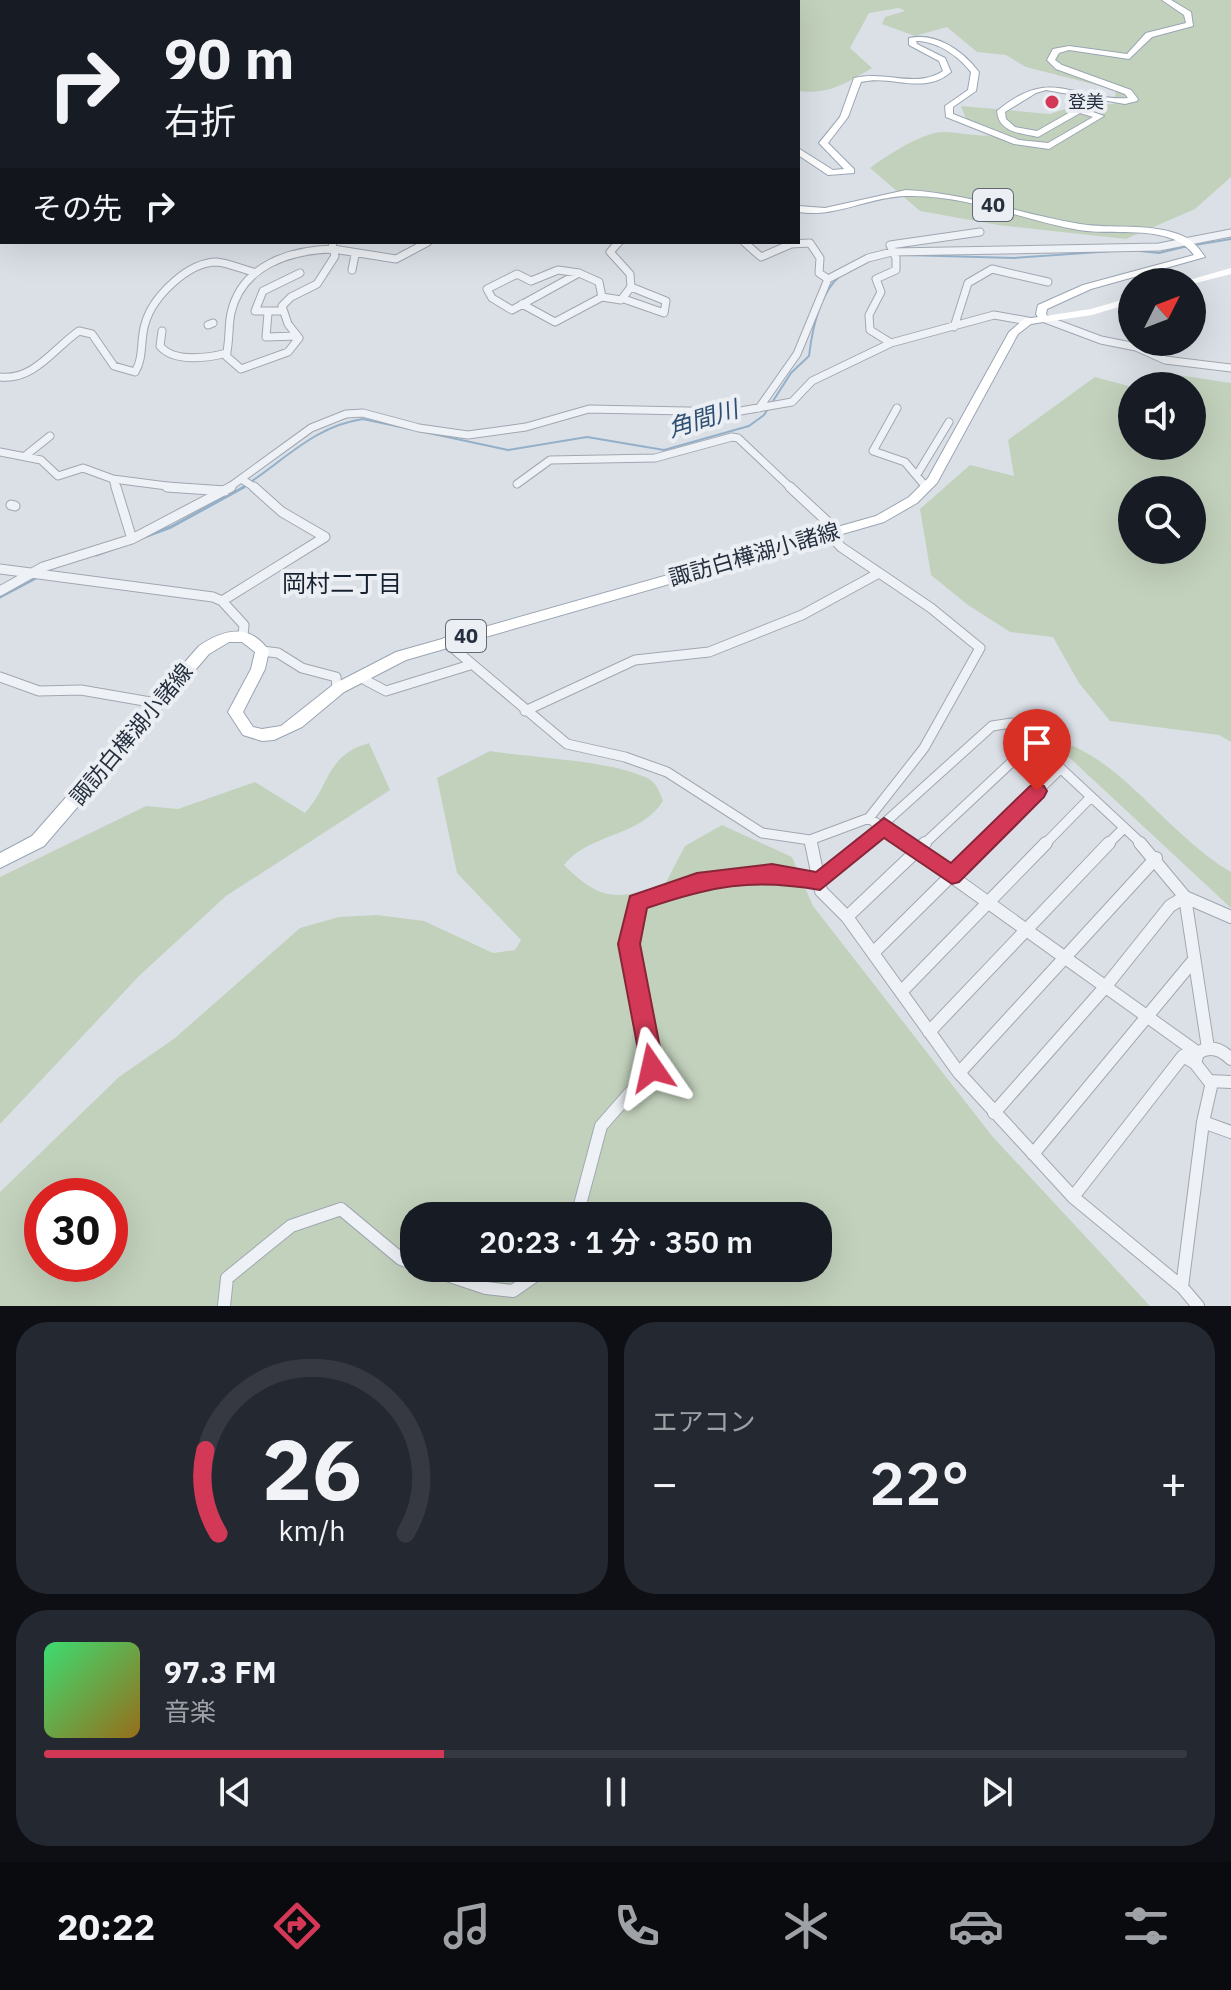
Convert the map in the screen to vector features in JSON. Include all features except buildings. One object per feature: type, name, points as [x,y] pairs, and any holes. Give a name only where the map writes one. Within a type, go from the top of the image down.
[{"type":"main road","points":[[800,152],[831,173],[851,171],[823,143],[846,113],[854,83],[870,77],[914,83],[941,77],[947,72],[942,60],[912,43],[922,37],[940,45],[975,72],[972,91],[949,106],[949,115],[1017,142],[1055,145],[1100,116],[1079,110],[1038,134],[1012,129],[1002,120],[1001,111],[1033,91],[1046,88],[1125,101],[1134,99],[1128,92],[1059,67],[1051,60],[1056,51],[1069,48],[1129,57],[1149,35],[1190,24],[1188,14],[1166,0]]},
{"type":"main road","name":"40","points":[[800,211],[823,211],[907,193],[979,202],[1080,227],[1163,233],[1191,245]]},
{"type":"main road","points":[[1045,319],[1040,310],[1100,283],[1192,262],[1200,257],[1191,245]]},
{"type":"main road","points":[[1206,277],[1231,271]]},
{"type":"main road","points":[[1028,321],[1092,312],[1118,304]]},
{"type":"main road","name":"諏訪白樺湖小諸線","points":[[262,651],[258,669],[235,712],[248,731],[268,736],[279,734],[337,689],[401,656],[880,519],[913,500],[926,487],[1014,332],[1028,321]]},
{"type":"main road","points":[[243,635],[251,638],[262,651]]},
{"type":"main road","name":"諏訪白樺湖小諸線","points":[[0,861],[38,841],[204,650],[220,640],[243,635]]},
{"type":"street","points":[[891,343],[870,330],[868,313],[881,292],[876,279],[896,270],[894,254],[888,247],[896,242],[980,232]]},
{"type":"street","points":[[762,408],[797,354],[828,279],[859,262],[894,254],[1191,245],[1231,233]]},
{"type":"street","points":[[800,244],[810,243],[820,258],[819,273],[828,279]]},
{"type":"street","points":[[290,250],[333,245],[355,255],[383,259],[405,256],[425,244]]},
{"type":"street","points":[[616,244],[610,252],[629,271],[631,287],[624,299]]},
{"type":"street","points":[[745,244],[752,253],[761,257],[791,244]]},
{"type":"street","points":[[298,337],[282,311],[285,301],[317,284],[335,256],[333,245]]},
{"type":"street","points":[[383,259],[393,248]]},
{"type":"street","points":[[300,250],[253,272],[231,313],[229,361],[241,369],[288,352],[305,329]]},
{"type":"street","points":[[352,270],[355,255]]},
{"type":"street","points":[[0,377],[10,380],[25,373],[79,331],[92,334],[114,368],[127,374],[135,372],[151,305],[166,287],[215,262],[253,272]]},
{"type":"street","points":[[580,273],[512,310],[492,298],[487,289],[517,274],[531,281],[560,267],[580,273],[601,284],[599,292],[602,297],[613,301],[624,299],[664,313],[666,301],[631,287]]},
{"type":"street","points":[[954,327],[968,283],[992,269],[1048,282]]},
{"type":"street","points":[[282,311],[255,311],[263,291],[300,273]]},
{"type":"street","points":[[522,304],[555,322],[602,297]]},
{"type":"street","points":[[268,313],[266,337],[298,337]]},
{"type":"street","points":[[0,591],[76,555],[132,539],[225,491],[248,483],[311,428],[346,414],[363,413],[419,428],[468,435],[526,427],[589,409],[735,412],[792,402],[812,381],[891,343],[994,315],[1028,321]]},
{"type":"street","points":[[1045,319],[1101,340],[1136,347],[1165,360],[1231,368]]},
{"type":"street","points":[[162,331],[160,346],[165,352],[202,359],[227,353]]},
{"type":"street","points":[[897,408],[873,451],[902,459],[918,473],[926,487]]},
{"type":"street","points":[[918,473],[949,422]]},
{"type":"street","points":[[25,456],[50,436]]},
{"type":"street","points":[[446,642],[567,744],[625,757],[667,772],[762,833],[784,839],[810,840],[869,818],[924,748],[980,648],[829,534],[831,525],[748,447],[732,437],[655,458],[550,460],[517,484]]},
{"type":"street","points":[[0,452],[41,460],[58,476],[83,468],[113,479],[225,491]]},
{"type":"street","points":[[113,479],[132,539]]},
{"type":"street","points":[[222,601],[325,537],[303,519],[278,510],[267,494],[248,483]]},
{"type":"street","points":[[0,569],[189,592],[222,601],[244,625],[243,635]]},
{"type":"street","points":[[525,711],[635,660],[709,652],[802,615],[879,573]]},
{"type":"street","points":[[262,651],[278,653],[302,668],[336,677],[337,689]]},
{"type":"street","points":[[365,680],[386,691],[470,665]]},
{"type":"street","points":[[0,677],[39,691],[81,690],[156,703]]},
{"type":"street","points":[[820,881],[992,726],[1012,723],[1156,858],[1185,897],[1201,1074],[1212,1082],[1231,1082]]},
{"type":"street","points":[[847,917],[1031,744]]},
{"type":"street","points":[[873,953],[1059,770]]},
{"type":"street","points":[[901,992],[1090,798]]},
{"type":"street","points":[[869,818],[1200,1054]]},
{"type":"street","points":[[929,1032],[1124,828]]},
{"type":"street","points":[[810,840],[821,891],[847,917],[959,1073],[1073,1197],[1182,1287],[1198,1306]]},
{"type":"street","points":[[959,1073],[1156,858]]},
{"type":"street","points":[[581,1202],[601,1126],[652,1068],[629,944],[637,903],[697,882],[772,873],[820,881]]},
{"type":"street","points":[[1185,897],[1231,917]]},
{"type":"street","points":[[994,1113],[1106,986],[1170,906],[1185,897]]},
{"type":"street","points":[[1033,1154],[1193,961]]},
{"type":"street","points":[[1073,1197],[1183,1056],[1220,1050],[1231,1058]]},
{"type":"street","points":[[1182,1287],[1203,1122],[1212,1082]]},
{"type":"street","points":[[1203,1122],[1231,1132]]},
{"type":"street","points":[[224,1306],[227,1278],[291,1226],[341,1209],[400,1258]]},
{"type":"street","points":[[468,1282],[513,1291],[526,1282]]},
{"type":"green space","points":[[800,0],[1231,0],[1231,177],[1195,209],[1126,239],[998,225],[920,211],[870,168],[906,145],[936,133],[1002,134],[966,119],[961,106],[1050,114],[1077,105],[1114,104],[1116,90],[1026,67],[1006,55],[977,52],[947,27],[915,36],[882,24],[885,17],[905,11],[899,8],[869,13],[850,48],[872,68],[846,83],[800,91]]},
{"type":"green space","points":[[1095,377],[1118,383],[1118,460],[1206,460],[1206,379],[1231,383],[1231,742],[1219,735],[1110,721],[1079,683],[1053,637],[1010,632],[968,605],[931,575],[920,509],[970,465],[1014,476],[1008,440]]},
{"type":"green space","points":[[369,743],[390,790],[226,896],[139,976],[0,1124],[0,877],[146,806],[178,809],[255,782],[305,813],[337,763],[355,748]]},
{"type":"green space","points":[[1066,743],[1110,768],[1189,840],[1231,872],[1231,908],[1059,748]]},
{"type":"green space","points":[[490,751],[611,767],[649,779],[657,786],[663,801],[653,813],[629,829],[587,847],[564,865],[600,891],[622,895],[665,884],[685,846],[722,825],[792,857],[813,906],[992,1136],[1150,1306],[0,1306],[0,1192],[119,1077],[175,1038],[300,928],[339,917],[377,915],[424,921],[493,953],[515,950],[521,940],[457,873],[437,778]]},
{"type":"waterway","name":"角間川","points":[[1195,245],[1231,239]]},
{"type":"waterway","name":"角間川","points":[[1140,251],[1159,253],[1188,246]]},
{"type":"waterway","name":"角間川","points":[[905,255],[1014,258],[1113,251]]},
{"type":"waterway","name":"角間川","points":[[240,489],[313,437],[363,419],[508,450],[587,437],[664,450],[749,426],[764,415],[791,373],[809,356],[822,303],[839,277]]},
{"type":"waterway","name":"角間川","points":[[96,555],[171,527],[244,487]]},
{"type":"waterway","name":"角間川","points":[[0,597],[36,578]]},
{"type":"place","name":"登美","points":[[1052,102]]},
{"type":"district","name":"岡村二丁目","points":[[342,584]]},
{"type":"route","points":[[652,1068],[629,944],[637,903],[697,882],[772,873],[820,881],[884,826],[952,875],[1037,791]]}]
